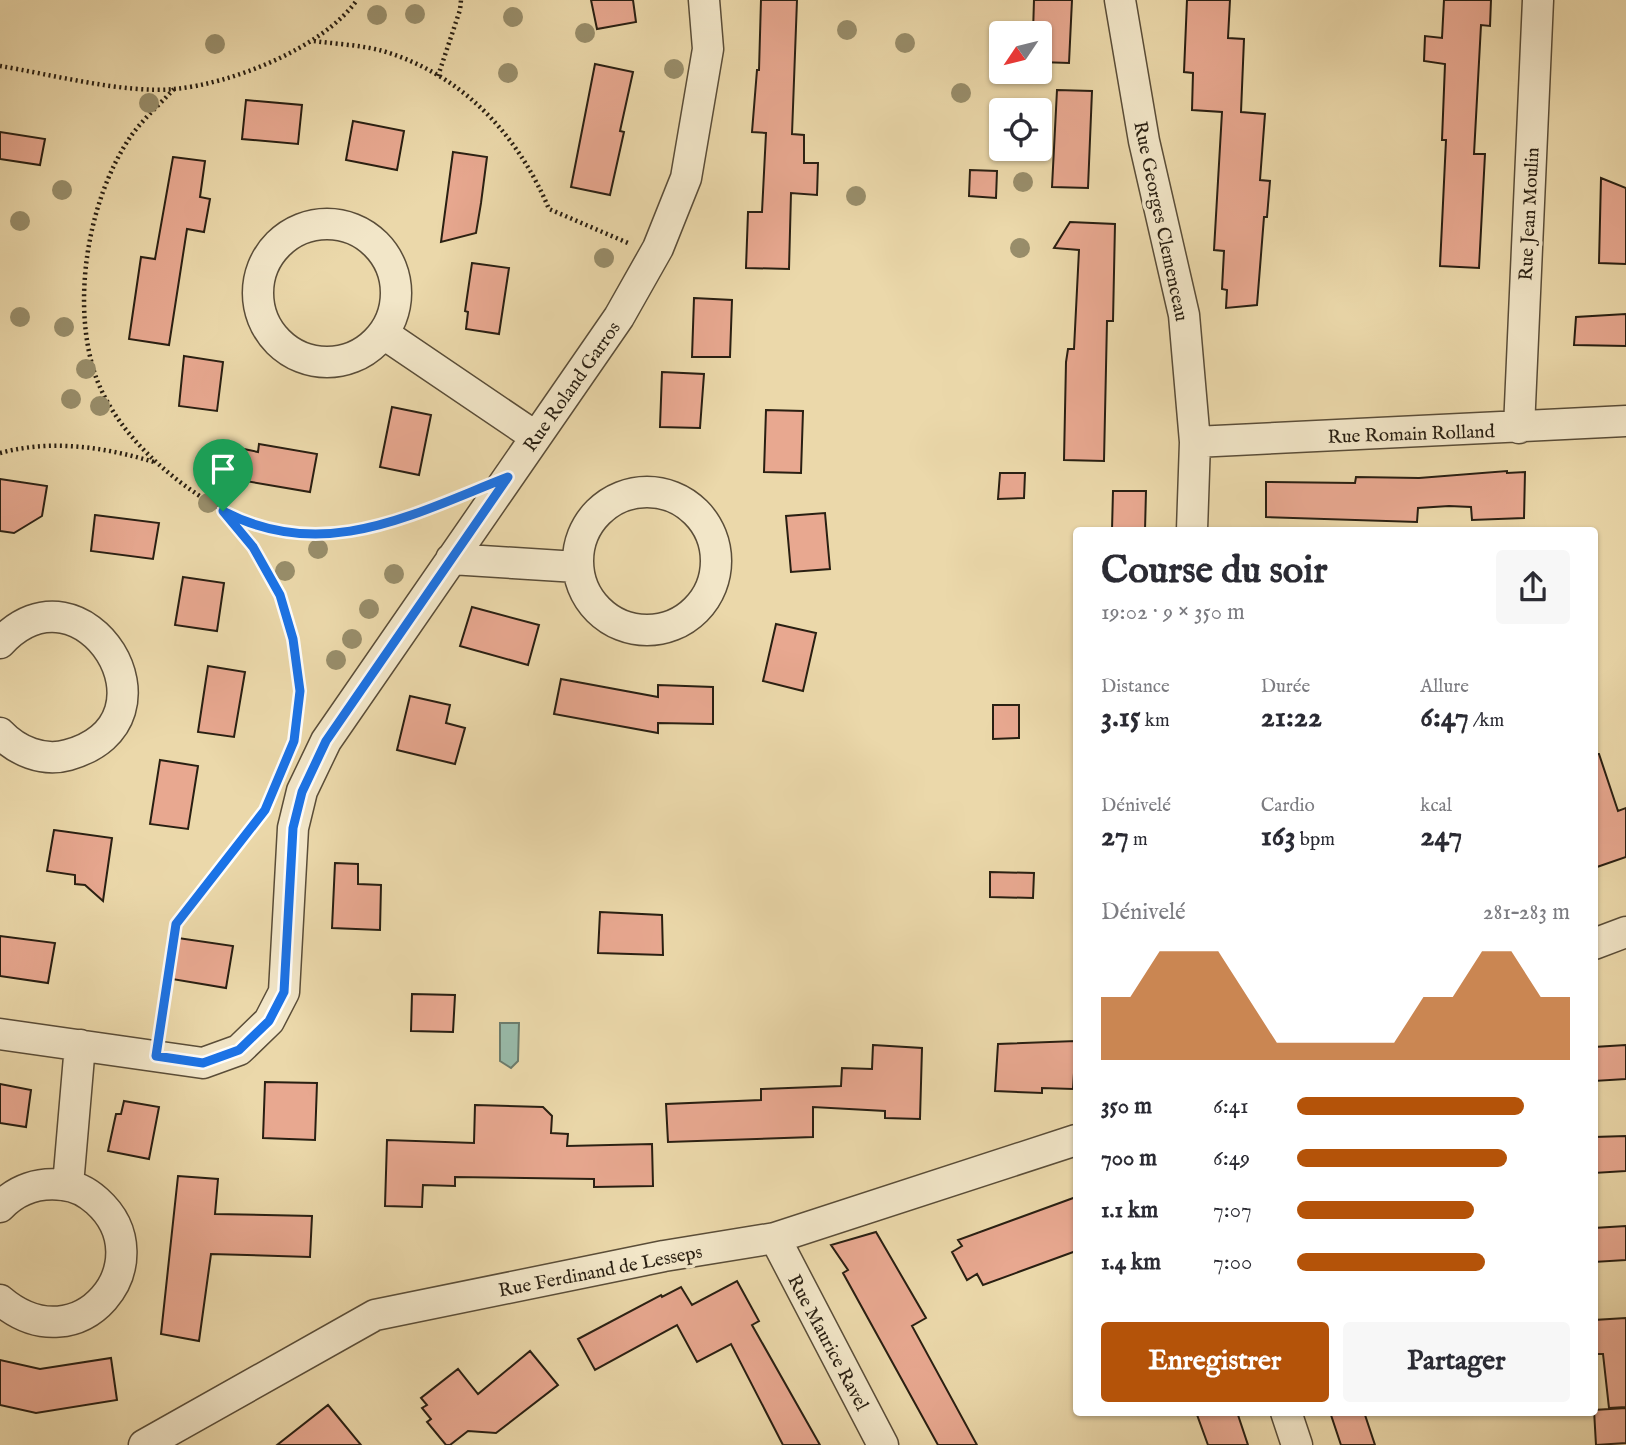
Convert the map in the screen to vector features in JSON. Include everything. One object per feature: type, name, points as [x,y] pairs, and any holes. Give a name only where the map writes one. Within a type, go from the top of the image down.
[{"type":"street","name":"Rue Roland Garros","points":[[0,1034],[203,1063],[239,1050],[269,1021],[284,992],[293,828],[302,792],[326,741],[619,317],[655,254],[687,178],[708,49],[704,0]]},
{"type":"street","name":"Rue Georges Clemenceau","points":[[1120,0],[1144,141],[1184,315],[1195,442],[1192,527]]},
{"type":"street","name":"Rue Jean Moulin","points":[[1519,428],[1538,0]]},
{"type":"street","points":[[326,223],[344,225],[365,234],[382,248],[394,272],[397,295],[393,318],[384,334],[367,350],[341,361],[312,361],[292,353],[276,340],[265,324],[258,299],[260,276],[270,254],[283,239],[304,227],[326,223]]},
{"type":"street","points":[[384,334],[536,437]]},
{"type":"street","name":"Rue Romain Rolland","points":[[1195,442],[1626,421]]},
{"type":"street","points":[[645,491],[663,493],[684,502],[701,516],[713,540],[716,563],[712,586],[699,607],[678,623],[652,631],[631,629],[611,621],[595,608],[584,592],[577,567],[579,544],[589,522],[602,507],[623,495],[645,491]]},
{"type":"street","points":[[451,559],[577,567]]},
{"type":"street","points":[[0,643],[8,634],[30,622],[51,618],[70,620],[90,629],[107,643],[120,667],[123,690],[119,713],[106,733],[85,750],[59,757],[38,756],[17,748],[0,733]]},
{"type":"street","points":[[1598,942],[1626,932]]},
{"type":"street","points":[[68,1185],[80,1045]]},
{"type":"street","name":"Rue Ferdinand de Lesseps","points":[[144,1445],[375,1315],[664,1256],[775,1238],[1073,1141]]},
{"type":"street","points":[[0,1207],[7,1199],[28,1187],[50,1183],[68,1185],[89,1194],[106,1209],[118,1232],[121,1255],[117,1278],[104,1299],[83,1316],[57,1323],[36,1321],[16,1313],[0,1300]]},
{"type":"street","name":"Rue Maurice Ravel","points":[[775,1238],[883,1445]]},
{"type":"street","points":[[1287,1416],[1297,1445]]},
{"type":"path","points":[[0,66],[130,87],[174,89],[226,78],[270,63],[314,41],[357,0]]},
{"type":"path","points":[[438,75],[461,0]]},
{"type":"path","points":[[314,41],[382,51],[438,75],[467,94],[492,117],[536,178],[549,209],[655,254]]},
{"type":"path","points":[[174,89],[131,136],[109,177],[93,224],[85,276],[86,342],[98,383],[123,426],[155,463],[223,511],[246,523],[333,535],[376,528],[464,494]]},
{"type":"path","points":[[0,453],[70,445],[113,450],[155,463]]},
{"type":"path","points":[[223,511],[253,547],[280,595],[293,639],[300,691],[294,741]]},
{"type":"path","points":[[156,1056],[176,924],[265,810],[270,799]]},
{"type":"shaded area","points":[[500,1023],[519,1023],[518,1061],[511,1068],[500,1061]]},
{"type":"building","points":[[591,0],[633,0],[636,22],[597,29]]},
{"type":"building","points":[[761,0],[797,0],[792,134],[804,135],[804,163],[818,163],[817,195],[791,193],[789,269],[746,268],[748,212],[762,212],[766,133],[752,132],[759,70]]},
{"type":"building","points":[[1034,0],[1072,0],[1069,63],[1052,62],[1052,21],[1033,21]]},
{"type":"building","points":[[1187,0],[1230,0],[1228,38],[1244,39],[1241,112],[1265,114],[1260,180],[1270,181],[1267,217],[1264,217],[1257,305],[1226,308],[1227,290],[1222,289],[1224,251],[1214,250],[1222,112],[1192,110],[1193,73],[1184,72]]},
{"type":"building","points":[[1444,0],[1491,0],[1490,26],[1481,25],[1474,154],[1485,154],[1479,268],[1440,266],[1446,140],[1442,140],[1445,64],[1424,61],[1425,36],[1442,38]]},
{"type":"building","points":[[595,64],[633,72],[620,131],[624,132],[610,195],[571,187]]},
{"type":"building","points":[[1057,90],[1092,91],[1088,188],[1052,187]]},
{"type":"building","points":[[246,100],[302,105],[298,144],[242,139]]},
{"type":"building","points":[[353,121],[404,131],[397,170],[346,160]]},
{"type":"building","points":[[0,132],[45,139],[40,165],[0,159]]},
{"type":"building","points":[[453,152],[487,157],[481,203],[476,233],[441,242]]},
{"type":"building","points":[[173,157],[205,161],[200,197],[210,199],[204,232],[187,229],[169,345],[129,339],[141,257],[155,259]]},
{"type":"building","points":[[970,170],[997,171],[996,198],[969,196]]},
{"type":"building","points":[[1601,178],[1626,188],[1626,264],[1599,263]]},
{"type":"building","points":[[1070,222],[1115,224],[1113,321],[1107,321],[1104,461],[1064,460],[1066,362],[1068,349],[1074,349],[1079,250],[1054,248]]},
{"type":"building","points":[[472,263],[509,268],[499,334],[466,329],[468,312],[465,311]]},
{"type":"building","points":[[694,298],[732,300],[730,357],[692,357]]},
{"type":"building","points":[[1626,314],[1626,346],[1574,345],[1576,317]]},
{"type":"building","points":[[184,356],[223,362],[217,411],[179,406]]},
{"type":"building","points":[[662,372],[704,374],[700,428],[660,427]]},
{"type":"building","points":[[392,407],[431,415],[419,475],[380,467]]},
{"type":"building","points":[[766,410],[803,411],[801,473],[764,472]]},
{"type":"building","points":[[259,444],[317,454],[310,492],[234,479],[239,448],[258,452]]},
{"type":"building","points":[[1525,472],[1524,518],[1472,520],[1471,507],[1449,506],[1418,508],[1417,522],[1266,517],[1266,482],[1355,483],[1356,477],[1419,478]]},
{"type":"building","points":[[1000,473],[1025,473],[1024,498],[998,499]]},
{"type":"building","points":[[0,479],[47,486],[42,516],[14,533],[0,531]]},
{"type":"building","points":[[1113,491],[1146,491],[1145,527],[1112,527]]},
{"type":"building","points":[[825,513],[830,569],[791,572],[786,516]]},
{"type":"building","points":[[95,515],[159,523],[153,559],[91,551]]},
{"type":"building","points":[[183,577],[224,583],[217,631],[175,625]]},
{"type":"building","points":[[472,607],[539,625],[528,665],[460,646]]},
{"type":"building","points":[[776,624],[816,633],[803,691],[763,681]]},
{"type":"building","points":[[208,666],[245,672],[234,737],[198,732]]},
{"type":"building","points":[[561,679],[658,697],[658,685],[713,687],[713,724],[658,723],[658,733],[554,714]]},
{"type":"building","points":[[410,696],[450,705],[446,723],[465,728],[455,764],[397,750]]},
{"type":"building","points":[[993,705],[1019,705],[1019,738],[993,739]]},
{"type":"building","points":[[1598,754],[1618,811],[1626,808],[1626,857],[1598,867]]},
{"type":"building","points":[[160,760],[198,766],[188,829],[150,824]]},
{"type":"building","points":[[54,830],[112,838],[103,901],[85,885],[75,884],[75,875],[47,871]]},
{"type":"building","points":[[335,863],[358,864],[358,884],[381,885],[380,930],[332,928]]},
{"type":"building","points":[[990,872],[1034,873],[1033,898],[990,897]]},
{"type":"building","points":[[600,912],[662,915],[663,955],[598,953]]},
{"type":"building","points":[[0,936],[55,943],[48,983],[0,976]]},
{"type":"building","points":[[178,938],[233,946],[226,988],[172,979]]},
{"type":"building","points":[[412,994],[455,995],[453,1032],[411,1031]]},
{"type":"building","points":[[1073,1041],[1073,1089],[1042,1088],[1042,1093],[995,1091],[998,1044]]},
{"type":"building","points":[[873,1045],[922,1048],[920,1119],[885,1118],[885,1111],[813,1107],[813,1137],[668,1142],[666,1104],[761,1100],[761,1089],[841,1086],[842,1068],[872,1069]]},
{"type":"building","points":[[1626,1045],[1626,1079],[1598,1081],[1598,1047]]},
{"type":"building","points":[[265,1082],[317,1083],[315,1140],[263,1138]]},
{"type":"building","points":[[0,1084],[31,1090],[26,1127],[0,1123]]},
{"type":"building","points":[[124,1101],[159,1107],[149,1159],[108,1151],[116,1114],[121,1114]]},
{"type":"building","points":[[475,1105],[543,1107],[552,1116],[551,1133],[568,1134],[567,1146],[652,1144],[653,1186],[594,1187],[594,1179],[455,1177],[455,1186],[423,1185],[422,1207],[385,1206],[387,1140],[474,1143]]},
{"type":"building","points":[[1626,1136],[1626,1171],[1598,1173],[1598,1137]]},
{"type":"building","points":[[178,1176],[218,1179],[215,1214],[312,1216],[310,1257],[211,1254],[199,1341],[161,1334]]},
{"type":"building","points":[[1073,1198],[1073,1252],[983,1285],[977,1274],[967,1280],[952,1252],[962,1246],[958,1240]]},
{"type":"building","points":[[1626,1226],[1626,1260],[1598,1262],[1598,1228]]},
{"type":"building","points":[[876,1232],[926,1318],[912,1326],[977,1445],[938,1445],[843,1273],[848,1270],[831,1245]]},
{"type":"building","points":[[737,1281],[759,1321],[752,1325],[820,1445],[783,1445],[731,1344],[697,1362],[677,1325],[595,1370],[578,1339],[681,1287],[692,1305]]},
{"type":"building","points":[[1626,1318],[1626,1407],[1609,1408],[1603,1354],[1598,1354],[1598,1320]]},
{"type":"building","points":[[530,1351],[558,1385],[496,1433],[468,1431],[450,1445],[446,1445],[427,1422],[431,1419],[422,1408],[427,1405],[421,1398],[458,1369],[478,1394]]},
{"type":"building","points":[[111,1358],[117,1400],[36,1413],[0,1405],[0,1360],[40,1369]]},
{"type":"building","points":[[328,1405],[361,1445],[277,1445]]},
{"type":"building","points":[[1626,1408],[1626,1443],[1596,1445],[1594,1416],[1598,1416],[1598,1410]]},
{"type":"building","points":[[1197,1416],[1238,1416],[1248,1445],[1208,1445]]},
{"type":"building","points":[[1331,1416],[1365,1416],[1375,1445],[1341,1445]]},
{"type":"route","points":[[508,477],[326,741],[302,792],[293,828],[284,992],[269,1021],[239,1050],[203,1063],[156,1056],[176,924],[265,810],[294,741],[300,691],[293,639],[280,595],[253,547],[223,511],[246,523],[287,532],[333,535],[376,528],[508,477]]}]
